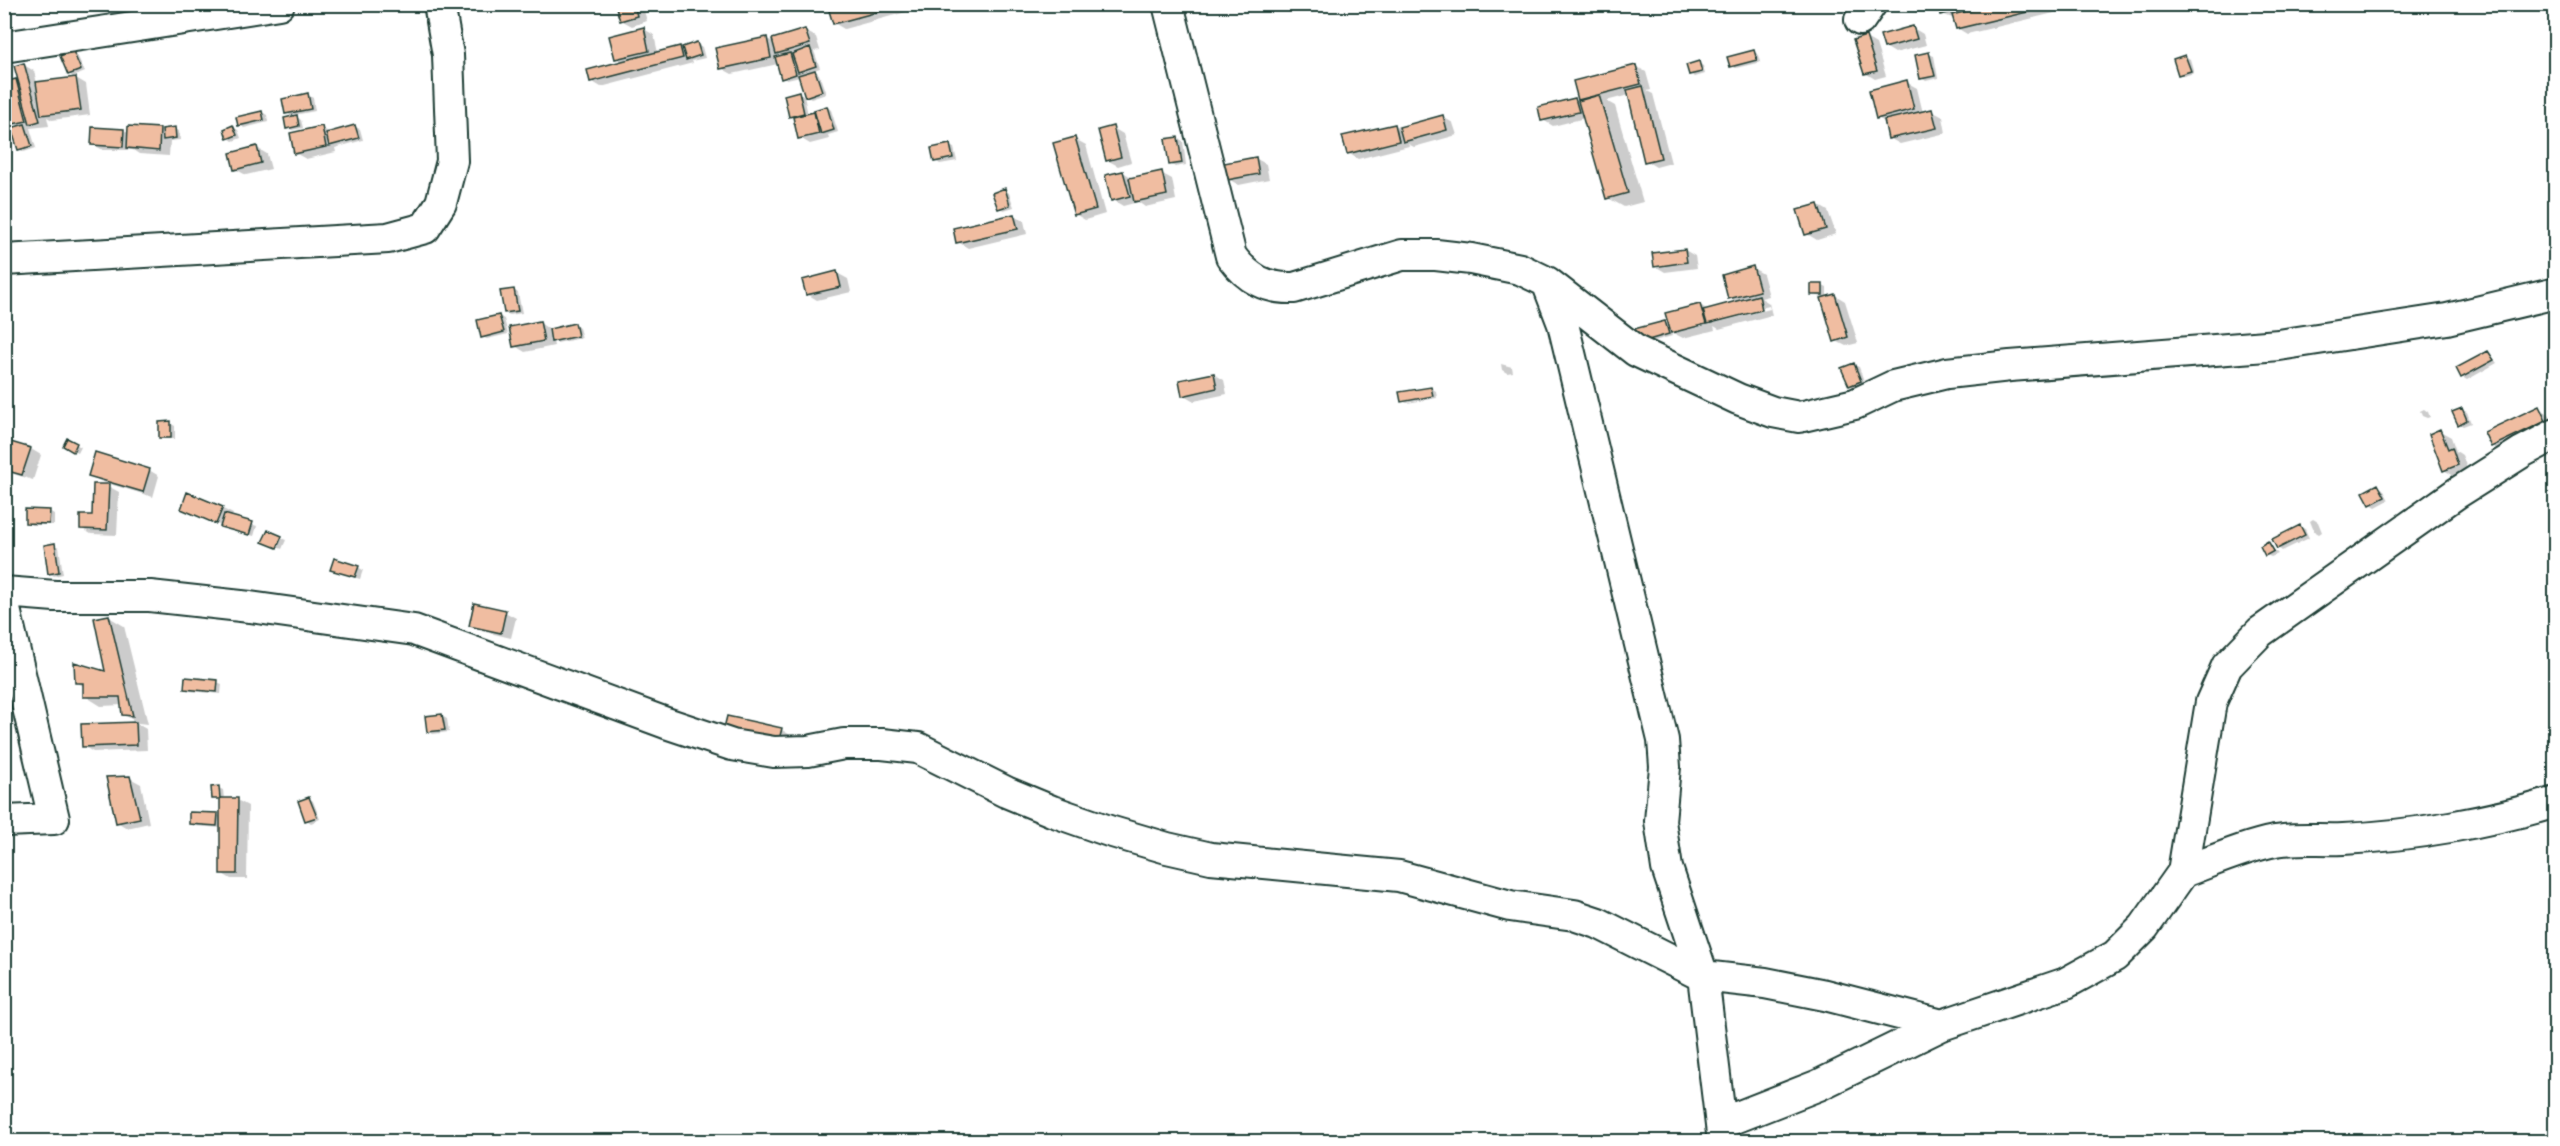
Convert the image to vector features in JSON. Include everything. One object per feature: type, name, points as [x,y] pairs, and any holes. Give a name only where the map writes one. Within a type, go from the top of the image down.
[{"type":"street","points":[[4,47],[279,4]]},
{"type":"street","points":[[4,260],[388,238],[424,228],[441,203],[452,161],[448,55],[439,4]]},
{"type":"street","points":[[1168,4],[1231,256],[1243,273],[1277,289],[1294,288],[1402,255],[1436,255],[1520,269],[1547,282],[1636,351],[1738,399],[1773,412],[1799,417],[1856,404],[1893,386],[1947,373],[2279,345],[2446,319],[2556,293]]},
{"type":"street","points":[[1547,282],[1563,324],[1663,740],[1665,767],[1660,821],[1667,868],[1703,976],[1722,1132],[1942,1025],[2066,983],[2115,956],[2144,927],[2183,872],[2211,702],[2227,666],[2260,632],[2438,506],[2522,452],[2556,434]]},
{"type":"street","points":[[4,592],[55,596],[150,596],[250,607],[414,630],[732,745],[774,752],[808,751],[844,744],[882,744],[918,748],[1006,792],[1108,831],[1211,858],[1399,876],[1510,906],[1574,915],[1598,922],[1703,976],[1765,983],[1825,995],[1942,1025]]},
{"type":"street","points":[[4,605],[54,819],[4,821]]},
{"type":"street","points":[[2183,872],[2274,841],[2303,837],[2343,839],[2398,834],[2499,818],[2556,802]]},
{"type":"building","points":[[615,4],[634,4],[637,16],[620,21]]},
{"type":"building","points":[[827,4],[895,4],[896,7],[833,24]]},
{"type":"building","points":[[1938,4],[1971,4],[1972,7],[1940,15]]},
{"type":"building","points":[[1995,4],[2044,4],[2044,8],[1956,29],[1952,15]]},
{"type":"building","points":[[1913,26],[1917,39],[1884,48],[1880,35]]},
{"type":"building","points":[[644,27],[649,51],[615,59],[609,36]]},
{"type":"building","points":[[805,29],[810,44],[776,54],[772,39]]},
{"type":"building","points":[[1866,36],[1877,71],[1864,74],[1853,40]]},
{"type":"building","points":[[767,37],[771,58],[720,69],[715,48]]},
{"type":"building","points":[[697,42],[701,55],[686,60],[682,47]]},
{"type":"building","points":[[680,46],[683,58],[590,82],[587,70]]},
{"type":"building","points":[[810,47],[816,66],[798,72],[792,54]]},
{"type":"building","points":[[1754,50],[1757,60],[1730,67],[1727,57]]},
{"type":"building","points":[[73,51],[81,70],[68,75],[60,56]]},
{"type":"building","points":[[1929,52],[1935,76],[1920,79],[1915,55]]},
{"type":"building","points":[[790,53],[796,74],[781,79],[775,57]]},
{"type":"building","points":[[2185,55],[2191,71],[2178,75],[2173,59]]},
{"type":"building","points":[[1699,61],[1702,72],[1689,75],[1686,65]]},
{"type":"building","points":[[24,63],[40,121],[30,124],[14,66]]},
{"type":"building","points":[[1636,65],[1641,84],[1578,100],[1573,81]]},
{"type":"building","points":[[815,70],[822,91],[805,97],[798,75]]},
{"type":"building","points":[[76,77],[81,110],[41,115],[36,82]]},
{"type":"building","points":[[16,79],[27,121],[13,124],[4,93],[4,82]]},
{"type":"building","points":[[1907,80],[1914,109],[1876,119],[1869,90]]},
{"type":"building","points":[[1643,86],[1661,158],[1644,162],[1627,90]]},
{"type":"building","points":[[799,91],[804,113],[789,117],[784,95]]},
{"type":"building","points":[[308,93],[311,109],[285,114],[282,99]]},
{"type":"building","points":[[1599,95],[1628,193],[1606,199],[1578,101]]},
{"type":"building","points":[[1575,98],[1579,112],[1541,121],[1538,107]]},
{"type":"building","points":[[827,106],[834,130],[821,134],[814,110]]},
{"type":"building","points":[[1932,109],[1937,128],[1888,139],[1884,120]]},
{"type":"building","points":[[262,111],[264,120],[238,126],[236,117]]},
{"type":"building","points":[[814,112],[819,134],[798,139],[793,117]]},
{"type":"building","points":[[297,115],[299,126],[286,129],[284,118]]},
{"type":"building","points":[[1443,115],[1447,130],[1403,142],[1399,127]]},
{"type":"building","points":[[25,124],[32,146],[18,150],[11,128]]},
{"type":"building","points":[[1395,124],[1399,141],[1347,154],[1342,136]]},
{"type":"building","points":[[233,125],[237,135],[227,139],[224,129]]},
{"type":"building","points":[[355,125],[359,138],[329,146],[326,133]]},
{"type":"building","points":[[128,126],[160,128],[159,151],[127,148]]},
{"type":"building","points":[[322,126],[326,147],[294,154],[290,133]]},
{"type":"building","points":[[1113,126],[1121,157],[1106,161],[1098,130]]},
{"type":"building","points":[[92,127],[124,129],[123,147],[91,145]]},
{"type":"building","points":[[175,127],[176,138],[163,140],[162,129]]},
{"type":"building","points":[[1075,137],[1096,209],[1074,215],[1053,143]]},
{"type":"building","points":[[1178,137],[1182,163],[1169,165],[1165,139]]},
{"type":"building","points":[[950,144],[953,158],[934,162],[931,148]]},
{"type":"building","points":[[257,146],[261,163],[234,170],[230,153]]},
{"type":"building","points":[[1256,157],[1259,174],[1227,180],[1224,163]]},
{"type":"building","points":[[1123,171],[1130,196],[1111,201],[1105,175]]},
{"type":"building","points":[[1162,171],[1167,195],[1134,202],[1129,178]]},
{"type":"building","points":[[1005,188],[1010,205],[998,209],[992,193]]},
{"type":"building","points":[[1818,204],[1826,229],[1805,235],[1797,210]]},
{"type":"building","points":[[1014,214],[1018,229],[956,243],[953,228]]},
{"type":"building","points":[[1685,249],[1687,262],[1654,267],[1652,253]]},
{"type":"building","points":[[1753,266],[1760,291],[1728,299],[1722,275]]},
{"type":"building","points":[[837,271],[841,287],[806,295],[802,280]]},
{"type":"building","points":[[1811,284],[1823,284],[1823,295],[1811,295]]},
{"type":"building","points":[[514,289],[518,311],[504,313],[500,291]]},
{"type":"building","points":[[1835,294],[1848,337],[1834,342],[1821,298]]},
{"type":"building","points":[[1759,295],[1762,310],[1707,324],[1703,310]]},
{"type":"building","points":[[1700,304],[1706,324],[1671,333],[1665,313]]},
{"type":"building","points":[[499,315],[504,332],[481,338],[477,320]]},
{"type":"building","points":[[540,321],[544,341],[513,347],[509,327]]},
{"type":"building","points":[[1665,321],[1669,334],[1638,343],[1634,329]]},
{"type":"building","points":[[575,323],[578,336],[551,342],[549,329]]},
{"type":"building","points":[[2488,351],[2494,360],[2461,378],[2456,368]]},
{"type":"building","points":[[1854,363],[1861,381],[1849,386],[1841,368]]},
{"type":"building","points":[[1214,373],[1217,388],[1182,396],[1179,380]]},
{"type":"building","points":[[1431,387],[1433,396],[1401,402],[1399,392]]},
{"type":"building","points":[[2539,406],[2546,421],[2491,447],[2484,432]]},
{"type":"building","points":[[2462,408],[2467,420],[2458,425],[2452,412]]},
{"type":"building","points":[[171,421],[171,438],[159,438],[159,422]]},
{"type":"building","points":[[2440,429],[2448,449],[2452,447],[2458,465],[2443,471],[2429,434]]},
{"type":"building","points":[[67,438],[77,443],[73,452],[63,446]]},
{"type":"building","points":[[4,440],[31,448],[22,475],[4,470]]},
{"type":"building","points":[[95,452],[150,469],[143,492],[88,476]]},
{"type":"building","points":[[93,484],[109,484],[107,530],[80,529],[80,515],[92,515]]},
{"type":"building","points":[[2378,484],[2385,497],[2370,505],[2363,492]]},
{"type":"building","points":[[187,492],[223,507],[216,524],[181,509]]},
{"type":"building","points":[[25,509],[50,510],[49,524],[25,523]]},
{"type":"building","points":[[224,514],[253,522],[249,535],[220,527]]},
{"type":"building","points":[[2300,525],[2305,535],[2277,549],[2272,539]]},
{"type":"building","points":[[268,530],[282,536],[277,548],[262,542]]},
{"type":"building","points":[[2268,541],[2274,551],[2265,556],[2260,546]]},
{"type":"building","points":[[55,543],[59,572],[48,574],[44,545]]},
{"type":"building","points":[[334,558],[359,566],[355,577],[330,570]]},
{"type":"building","points":[[474,603],[506,610],[501,633],[469,626]]},
{"type":"building","points":[[109,615],[133,716],[122,715],[120,697],[83,697],[83,683],[75,683],[74,662],[105,671],[94,618]]},
{"type":"building","points":[[185,677],[218,680],[217,692],[184,689]]},
{"type":"building","points":[[442,714],[445,730],[427,732],[425,716]]},
{"type":"building","points":[[727,716],[782,728],[779,740],[724,728]]},
{"type":"building","points":[[136,722],[137,745],[82,747],[81,724]]},
{"type":"building","points":[[130,776],[140,818],[116,823],[106,777]]},
{"type":"building","points":[[219,786],[220,799],[212,799],[211,787]]},
{"type":"building","points":[[309,797],[317,817],[305,821],[298,801]]},
{"type":"building","points":[[220,798],[238,798],[237,874],[220,874]]},
{"type":"building","points":[[189,812],[218,813],[217,826],[189,824]]}]
